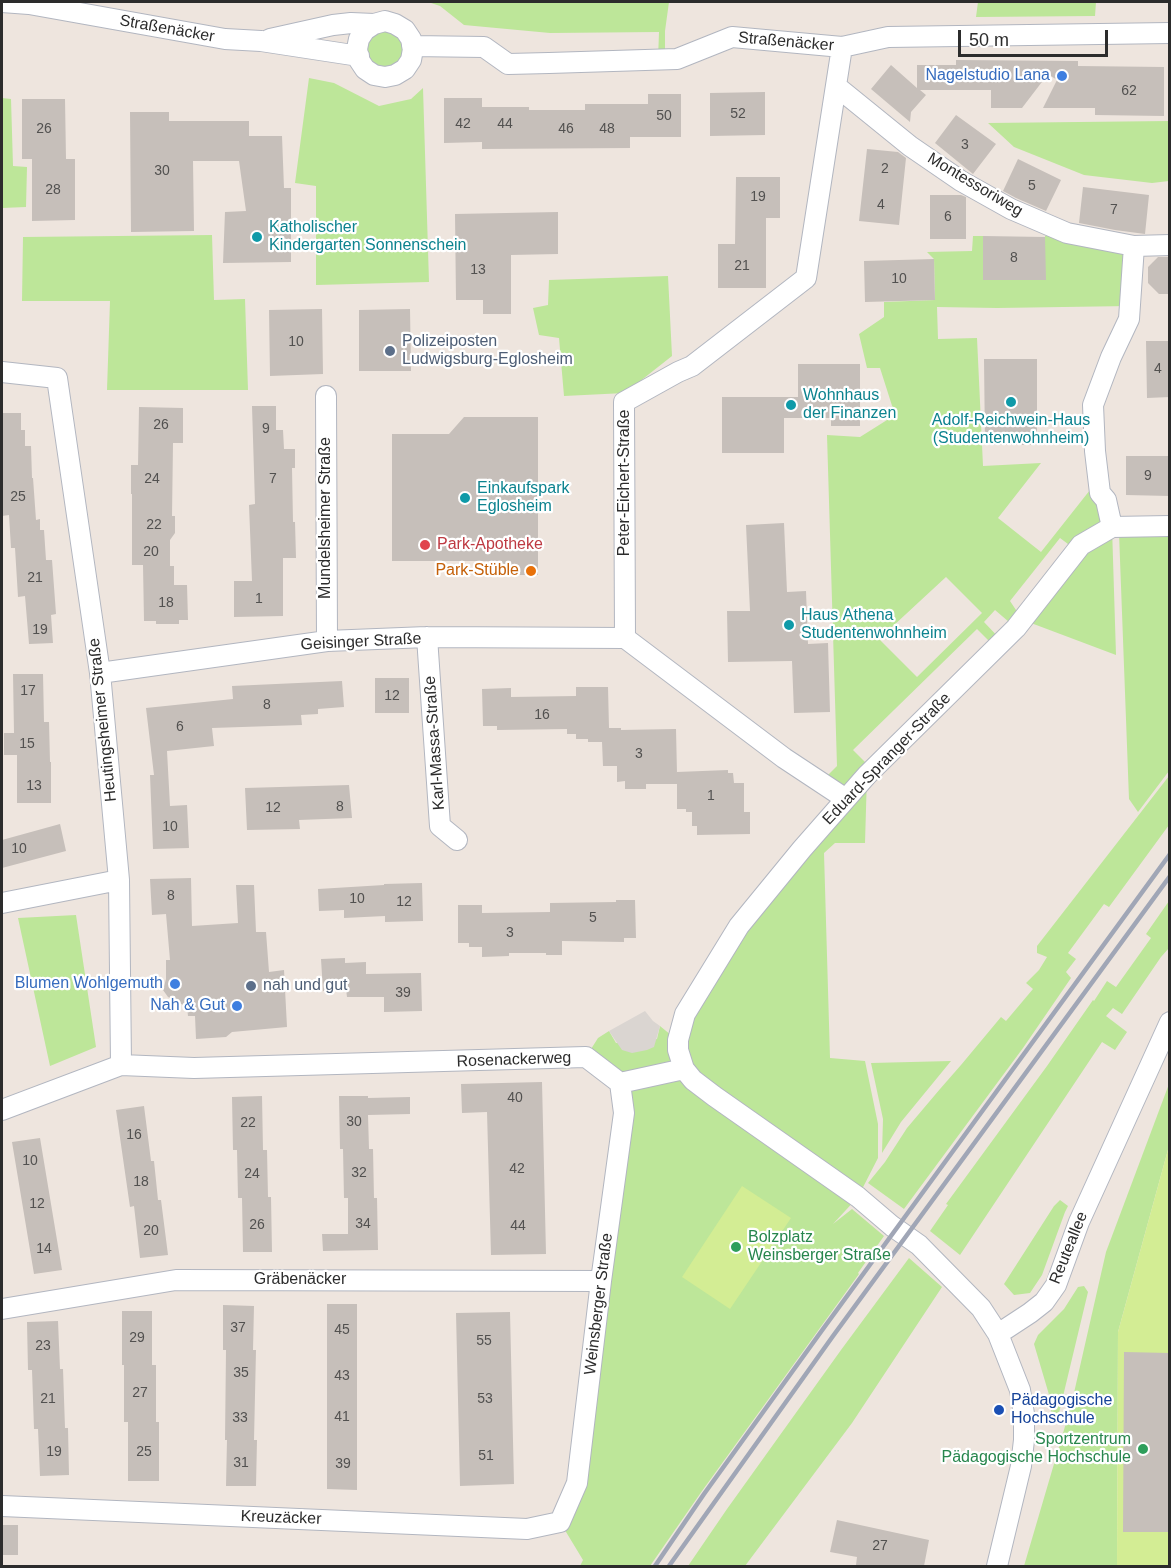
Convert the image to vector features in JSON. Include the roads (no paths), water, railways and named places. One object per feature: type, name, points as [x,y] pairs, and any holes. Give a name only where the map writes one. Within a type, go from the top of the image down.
[{"type":"street","name":"Straßenäcker","points":[[2,2],[29,2],[225,39],[261,41],[358,56]]},
{"type":"street","name":"Straßenäcker","points":[[261,41],[351,23],[374,24],[385,21],[405,30],[411,39],[412,46],[484,47],[508,64],[677,59],[732,37],[842,47],[888,37],[1170,33]]},
{"type":"street","points":[[374,24],[365,30],[359,39],[357,49],[365,69],[374,75],[385,77],[395,75],[405,69],[411,60],[412,46]]},
{"type":"street","name":"Peter-Eichert-Straße","points":[[625,638],[624,402],[692,366],[806,278],[842,47]]},
{"type":"street","name":"Montessoriweg","points":[[836,86],[910,146],[961,181],[1011,209],[1067,233],[1134,246],[1170,245]]},
{"type":"street","points":[[1112,527],[1106,500],[1100,493],[1093,405],[1111,357],[1129,319],[1134,246]]},
{"type":"street","name":"Heutingsheimer Straße","points":[[2,372],[57,378],[99,673],[119,880],[121,1065]]},
{"type":"street","name":"Mundelsheimer Straße","points":[[326,396],[327,641]]},
{"type":"street","name":"Eduard-Spranger-Straße","points":[[684,1069],[678,1040],[682,1022],[690,1005],[739,926],[867,775],[1016,628],[1081,545],[1112,527],[1170,526]]},
{"type":"street","name":"Geisinger Straße","points":[[99,673],[327,641],[428,638],[625,638]]},
{"type":"street","name":"Karl-Massa-Straße","points":[[428,638],[440,826],[457,840]]},
{"type":"street","points":[[625,638],[784,758],[846,800]]},
{"type":"street","points":[[2,903],[119,880]]},
{"type":"street","name":"Reuteallee","points":[[998,1334],[1044,1302],[1056,1285],[1079,1222],[1170,1022]]},
{"type":"street","name":"Rosenackerweg","points":[[2,1110],[121,1065],[194,1068],[586,1057],[621,1083]]},
{"type":"street","points":[[621,1083],[684,1069],[693,1080],[714,1096],[858,1197],[919,1245],[981,1308],[998,1334],[1020,1390],[1024,1414],[1022,1466],[997,1566]]},
{"type":"street","name":"Weinsberger Straße","points":[[560,1522],[577,1483],[624,1113],[621,1083]]},
{"type":"street","name":"Gräbenäcker","points":[[2,1309],[176,1280],[601,1281]]},
{"type":"street","name":"Kreuzäcker","points":[[2,1506],[527,1529],[560,1522]]},
{"type":"railway","points":[[655,1566],[823,1329],[1170,854]]},
{"type":"railway","points":[[669,1566],[833,1336],[1170,876]]},
{"type":"place","name":"Nagelstudio Lana","points":[[1062,76]]},
{"type":"place","name":"Katholischer Kindergarten Sonnenschein","points":[[257,237]]},
{"type":"place","name":"Polizeiposten Ludwigsburg-Eglosheim","points":[[390,351]]},
{"type":"place","name":"Adolf-Reichwein-Haus (Studentenwohnheim)","points":[[1011,402]]},
{"type":"place","name":"Wohnhaus der Finanzen","points":[[791,405]]},
{"type":"place","name":"Einkaufspark Eglosheim","points":[[465,498]]},
{"type":"place","name":"Park-Apotheke","points":[[425,545]]},
{"type":"place","name":"Park-Stüble","points":[[531,571]]},
{"type":"place","name":"Haus Athena Studentenwohnheim","points":[[789,625]]},
{"type":"place","name":"Blumen Wohlgemuth","points":[[175,984]]},
{"type":"place","name":"nah und gut","points":[[251,986]]},
{"type":"place","name":"Nah & Gut","points":[[237,1006]]},
{"type":"place","name":"Bolzplatz Weinsberger Straße","points":[[736,1247]]},
{"type":"place","name":"Pädagogische Hochschule","points":[[999,1410]]},
{"type":"place","name":"Sportzentrum Pädagogische Hochschule","points":[[1143,1449]]}]
